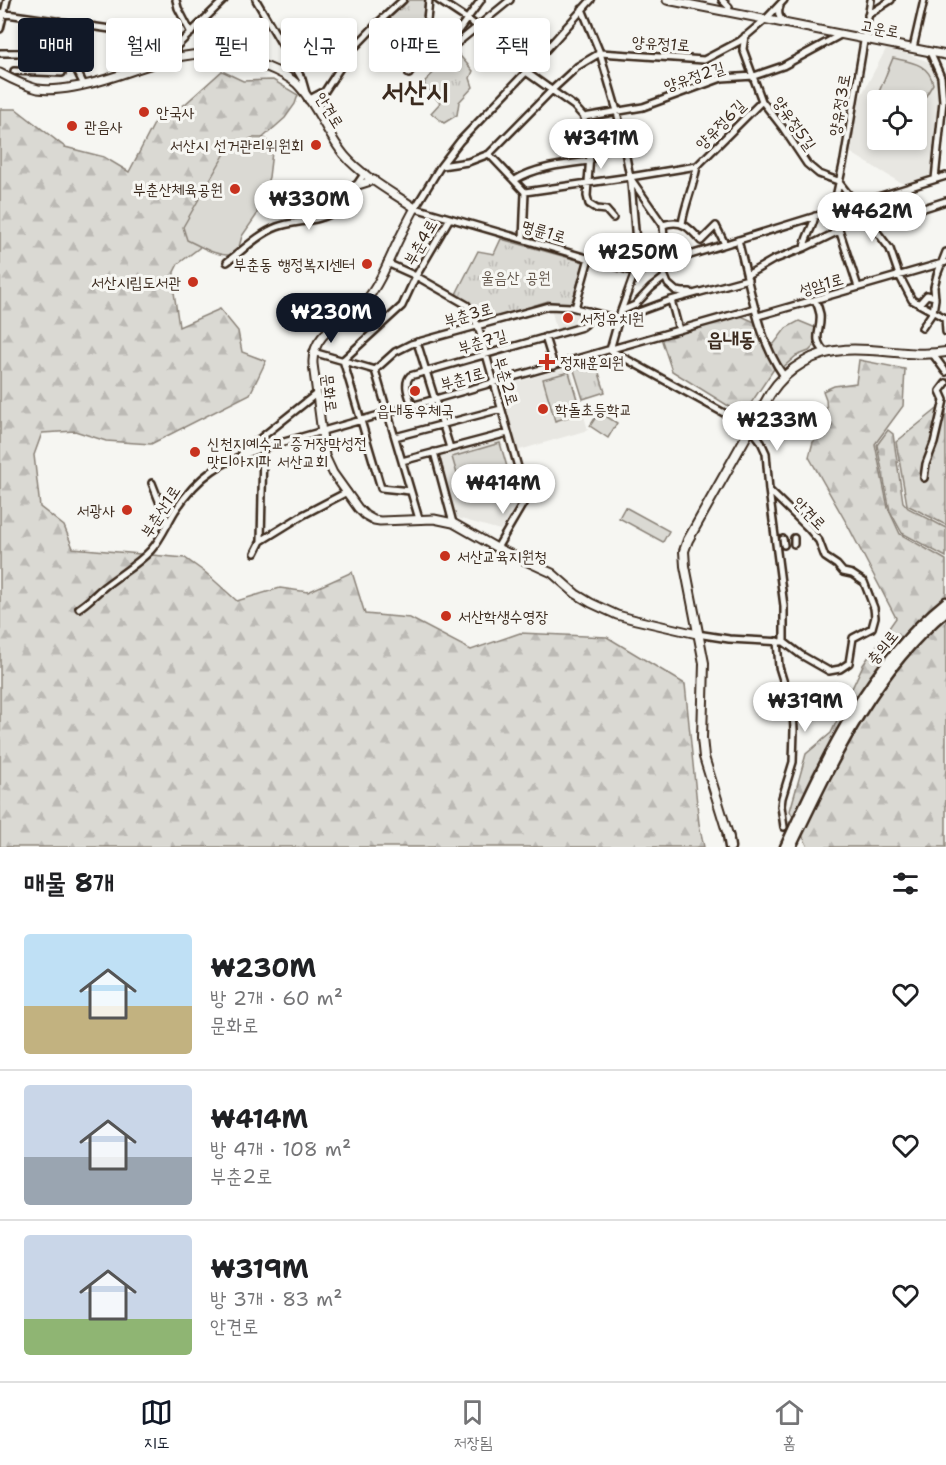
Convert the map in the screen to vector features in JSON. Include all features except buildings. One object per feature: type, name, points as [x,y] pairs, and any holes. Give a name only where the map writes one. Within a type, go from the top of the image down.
[{"type":"highway","name":"충의로","points":[[785,847],[829,753],[865,694],[905,641],[946,602]]},
{"type":"highway","name":"충의로","points":[[791,847],[842,744],[870,699],[896,663],[946,611]]},
{"type":"highway","points":[[778,847],[797,820]]},
{"type":"highway","points":[[728,835],[731,847]]},
{"type":"main road","points":[[728,835],[704,757],[702,738],[704,663],[685,566],[685,547],[773,389],[784,376],[802,363],[825,352],[835,350],[946,352]]},
{"type":"street","points":[[0,29],[7,0]]},
{"type":"street","points":[[176,0],[191,33]]},
{"type":"street","points":[[182,41],[224,0]]},
{"type":"street","points":[[256,0],[302,79],[308,100],[323,93]]},
{"type":"street","points":[[320,120],[322,117],[318,105],[323,93],[351,51],[403,0]]},
{"type":"street","points":[[427,18],[429,0]]},
{"type":"street","points":[[438,0],[474,23]]},
{"type":"street","points":[[462,26],[481,0]]},
{"type":"street","points":[[489,18],[510,0]]},
{"type":"street","name":"문화로","points":[[550,45],[591,0]]},
{"type":"street","name":"고운로","points":[[667,0],[728,10],[766,20],[946,55]]},
{"type":"street","points":[[722,0],[728,10]]},
{"type":"street","name":"양유정3로","points":[[833,211],[872,0]]},
{"type":"street","points":[[868,15],[891,0]]},
{"type":"street","points":[[913,48],[924,0]]},
{"type":"street","points":[[782,2],[778,13],[783,23]]},
{"type":"street","name":"양유정1로","points":[[600,53],[704,60],[740,41],[766,20],[782,2]]},
{"type":"street","points":[[582,9],[600,53],[617,111],[630,177],[637,254],[635,272],[610,350]]},
{"type":"street","points":[[2,14],[35,18]]},
{"type":"street","points":[[462,39],[474,30]]},
{"type":"street","name":"양유정2길","points":[[584,117],[644,107],[722,78],[754,76],[783,66],[843,34]]},
{"type":"street","name":"양유정5길","points":[[745,36],[743,49],[762,101],[807,164],[819,174],[838,181],[856,204]]},
{"type":"street","points":[[930,52],[941,77],[944,108],[935,179]]},
{"type":"street","points":[[0,54],[18,53]]},
{"type":"street","points":[[440,166],[468,162],[489,154],[578,66],[600,53]]},
{"type":"street","name":"안견로","points":[[182,56],[206,54],[234,57],[286,76],[297,84],[346,158],[415,208]]},
{"type":"street","points":[[26,85],[27,72]]},
{"type":"street","points":[[44,72],[62,72]]},
{"type":"street","points":[[78,72],[84,86]]},
{"type":"street","name":"안견로","points":[[0,73],[37,89],[50,90],[84,86],[128,72]]},
{"type":"street","points":[[526,72],[574,106],[584,117],[590,155],[587,196],[590,204],[597,209],[606,210],[613,218]]},
{"type":"street","name":"문화로","points":[[526,72],[460,141],[440,166],[415,208],[372,292],[318,341],[312,361],[327,463],[362,512],[374,520],[419,519],[453,523],[497,548],[552,573],[581,597],[602,608],[636,620],[698,634]]},
{"type":"street","name":"양유정6길","points":[[525,192],[697,166],[762,101]]},
{"type":"street","points":[[489,154],[525,192],[523,239]]},
{"type":"street","points":[[515,180],[523,175],[552,166],[590,161]]},
{"type":"street","name":"양유정6길","points":[[682,224],[686,201],[696,176],[697,166]]},
{"type":"street","points":[[227,262],[275,228],[333,212],[365,173]]},
{"type":"street","points":[[635,272],[945,176],[946,184]]},
{"type":"street","points":[[630,177],[663,225],[666,262],[664,274],[668,284],[676,291],[704,291]]},
{"type":"street","points":[[355,186],[374,180]]},
{"type":"street","points":[[924,208],[946,201]]},
{"type":"street","points":[[856,204],[891,249],[899,275],[912,300],[945,318],[946,332]]},
{"type":"street","name":"명륜1로","points":[[415,208],[635,272]]},
{"type":"street","points":[[833,211],[858,287]]},
{"type":"street","points":[[804,248],[815,216]]},
{"type":"street","name":"부춘4로","points":[[343,360],[402,306],[416,276],[450,218]]},
{"type":"street","points":[[663,225],[670,223],[687,226],[701,241],[716,226],[725,244]]},
{"type":"street","points":[[619,319],[671,300],[748,277],[773,260],[840,231]]},
{"type":"street","points":[[738,240],[762,332],[771,355],[784,376]]},
{"type":"street","points":[[922,328],[933,312],[934,287],[946,252]]},
{"type":"street","points":[[575,308],[589,258]]},
{"type":"street","name":"성암1로","points":[[758,316],[944,262]]},
{"type":"street","name":"부춘2로","points":[[387,263],[416,276],[467,305],[478,326],[525,497],[497,548]]},
{"type":"street","points":[[621,311],[635,305],[665,277]]},
{"type":"street","points":[[919,304],[927,295],[935,297]]},
{"type":"street","points":[[671,300],[679,330]]},
{"type":"street","points":[[815,300],[820,313],[817,340],[825,352]]},
{"type":"street","name":"부춘3로","points":[[375,370],[399,349],[417,342],[549,306],[575,308],[619,319]]},
{"type":"street","points":[[610,350],[756,308]]},
{"type":"street","name":"부춘7길","points":[[412,405],[406,385],[410,376],[584,326],[589,312]]},
{"type":"street","points":[[545,337],[554,366]]},
{"type":"street","points":[[417,342],[450,448]]},
{"type":"street","points":[[610,350],[751,428]]},
{"type":"street","name":"부춘1로","points":[[321,431],[610,350]]},
{"type":"street","points":[[313,352],[375,370],[419,519]]},
{"type":"street","points":[[932,353],[946,372]]},
{"type":"street","points":[[343,360],[381,488],[410,491]]},
{"type":"street","points":[[924,477],[944,400],[940,391],[946,383]]},
{"type":"street","name":"부춘산1로","points":[[239,456],[316,394]]},
{"type":"street","points":[[395,437],[501,409]]},
{"type":"street","name":"안견로","points":[[751,428],[765,451],[784,606],[784,642]]},
{"type":"street","name":"부춘산1로","points":[[79,608],[151,550],[184,498],[198,481],[211,471],[239,456],[321,431]]},
{"type":"street","points":[[402,461],[508,433]]},
{"type":"street","points":[[255,553],[261,541],[263,448]]},
{"type":"street","points":[[434,452],[453,523]]},
{"type":"street","points":[[152,483],[168,524]]},
{"type":"street","name":"안견로","points":[[698,634],[729,639],[784,642],[829,671],[840,669],[849,663],[853,638],[872,628],[875,617],[874,608],[864,582],[852,574],[843,572],[825,557],[819,541],[769,490]]},
{"type":"street","points":[[261,541],[347,492]]},
{"type":"street","points":[[777,641],[779,667],[793,712],[794,730],[793,762],[782,798],[784,827]]},
{"type":"shaded area","points":[[886,49],[929,62],[941,89],[935,160],[928,179],[907,185],[899,182],[848,151],[860,98]]},
{"type":"shaded area","name":"서정유치원","points":[[551,309],[581,314],[584,322],[581,326],[557,331]]},
{"type":"shaded area","name":"학돌초등학교","points":[[570,367],[588,430],[516,451],[498,387]]},
{"type":"shaded area","points":[[501,439],[517,502],[511,516],[500,530],[454,517],[437,456]]},
{"type":"green space","points":[[409,0],[425,0],[423,18],[390,18]]},
{"type":"green space","points":[[462,58],[473,71],[470,78],[473,87],[459,102],[457,115],[444,123],[431,113],[440,103],[423,83],[434,72],[462,72]]},
{"type":"green space","points":[[893,58],[912,62],[923,68],[931,77],[933,84],[927,94],[927,90],[880,90]]},
{"type":"green space","points":[[221,72],[243,81],[273,80],[298,95],[295,104],[285,118],[250,149],[228,184],[199,248],[178,264],[174,272],[174,292],[179,327],[220,309],[238,331],[242,352],[266,361],[250,394],[151,444],[106,441],[75,431],[42,433],[34,455],[40,507],[64,526],[73,548],[185,558],[206,573],[237,601],[280,588],[308,592],[352,572],[365,614],[410,618],[471,650],[520,633],[607,637],[685,684],[699,824],[704,847],[0,847],[0,109],[16,109],[65,147],[104,157],[129,172],[157,118],[184,105]]},
{"type":"green space","name":"부춘산체육공원","points":[[252,138],[266,139],[272,152],[269,177],[256,216],[242,236],[239,247],[233,255],[227,255],[210,251],[187,240],[183,227],[227,150]]},
{"type":"green space","name":"울음산 공원","points":[[501,239],[584,262],[571,305],[548,301],[478,323],[470,306],[456,294],[478,251],[494,254]]},
{"type":"green space","points":[[741,316],[755,322],[774,369],[743,415],[672,371],[661,338]]},
{"type":"green space","points":[[799,321],[816,328],[815,345],[809,351],[796,356],[780,370],[770,349],[786,328]]},
{"type":"green space","points":[[595,360],[605,392],[583,399],[573,367]]},
{"type":"green space","points":[[859,360],[905,369],[903,406],[875,444],[888,508],[900,534],[946,560],[946,847],[808,847],[790,811],[806,754],[831,733],[863,665],[896,618],[809,457],[813,442],[832,426],[827,415],[823,391],[834,386],[856,383]]},
{"type":"green space","points":[[569,372],[581,413],[555,421],[543,379]]},
{"type":"green space","points":[[941,406],[946,413],[946,525],[907,505],[896,442]]},
{"type":"green space","points":[[599,412],[617,423],[608,438],[590,426]]},
{"type":"green space","points":[[888,430],[893,434],[903,502],[908,508],[946,528],[946,557],[902,533],[890,511],[877,445]]},
{"type":"green space","points":[[500,443],[510,477],[462,491],[452,457]]},
{"type":"green space","points":[[625,507],[669,531],[663,542],[619,518]]},
{"type":"place","name":"안국사","points":[[144,112]]},
{"type":"place","name":"관음사","points":[[72,126]]},
{"type":"place","name":"서산시 선거관리위원회","points":[[316,145]]},
{"type":"place","name":"부춘산체육공원","points":[[235,189]]},
{"type":"place","name":"부춘동 행정복지센터","points":[[367,264]]},
{"type":"place","name":"서산시립도서관","points":[[193,282]]},
{"type":"place","name":"서정유치원","points":[[568,318]]},
{"type":"place","name":"정재훈의원","points":[[547,362]]},
{"type":"place","name":"읍내동우체국","points":[[415,391]]},
{"type":"place","name":"학돌초등학교","points":[[543,409]]},
{"type":"place","name":"신천지예수교 증거장막성전 맛디아지파 서산교회","points":[[195,452]]},
{"type":"place","name":"서광사","points":[[127,510]]},
{"type":"place","name":"서산교육지원청","points":[[445,556]]},
{"type":"place","name":"서산학생수영장","points":[[446,616]]},
{"type":"district","name":"서산시","points":[[415,91]]},
{"type":"district","name":"읍내동","points":[[731,339]]}]
